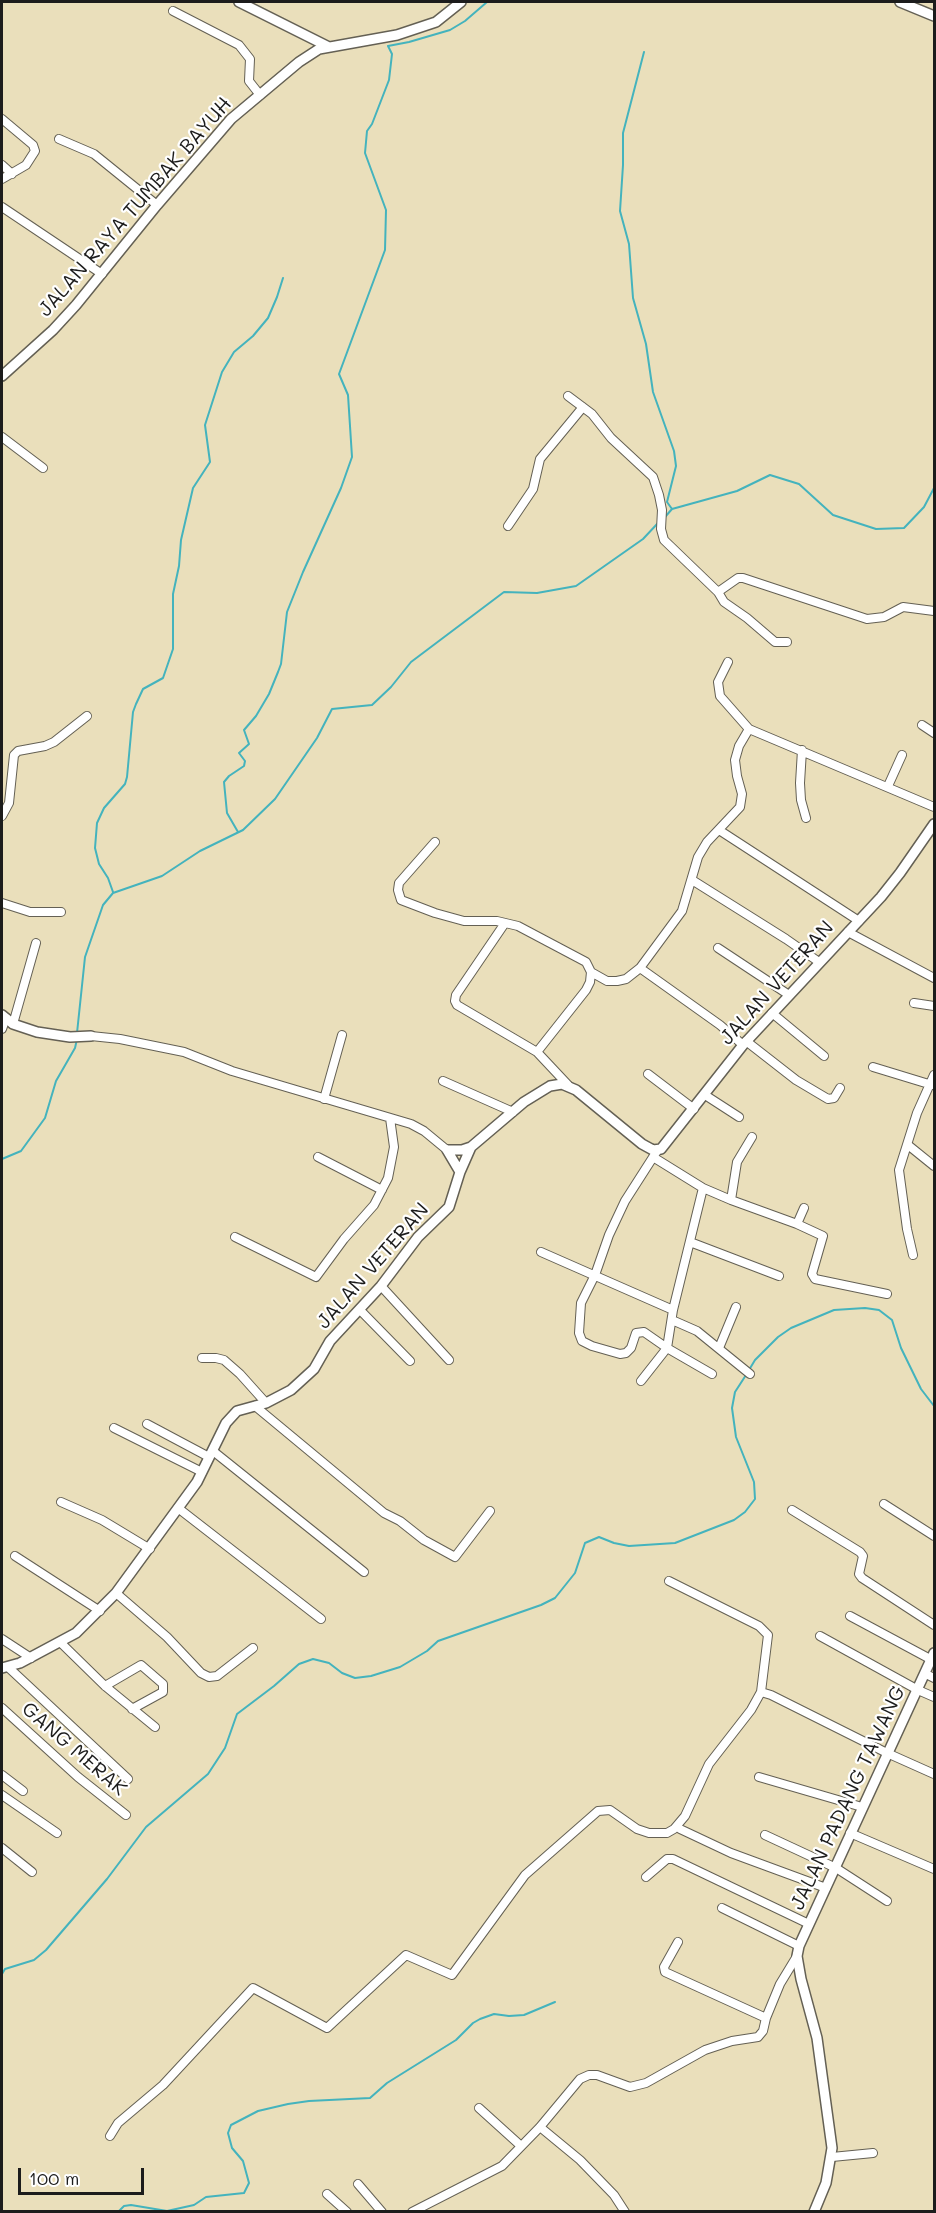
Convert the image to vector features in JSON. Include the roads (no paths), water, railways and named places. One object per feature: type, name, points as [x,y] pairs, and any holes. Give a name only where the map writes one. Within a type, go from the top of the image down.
[{"type":"street","points":[[239,2],[329,47]]},
{"type":"street","points":[[255,10],[261,2]]},
{"type":"street","name":"JALAN RAYA TUMBAK BAYUH","points":[[2,376],[53,330],[231,119],[306,57],[319,49],[397,34],[436,22],[461,2]]},
{"type":"street","points":[[900,2],[934,16]]},
{"type":"street","points":[[173,11],[233,41],[246,52],[250,59],[249,81],[260,95]]},
{"type":"street","points":[[303,34],[308,45],[306,57]]},
{"type":"street","points":[[2,119],[33,145],[35,151],[26,165],[2,179]]},
{"type":"street","points":[[59,139],[94,154],[157,205]]},
{"type":"street","points":[[2,165],[12,174]]},
{"type":"street","points":[[2,207],[102,274]]},
{"type":"street","points":[[568,396],[597,419],[611,438],[653,477],[662,510],[660,529],[664,540],[718,592],[724,602],[747,618],[772,644],[787,642]]},
{"type":"street","points":[[508,526],[533,489],[540,459],[583,407]]},
{"type":"street","points":[[2,437],[43,468]]},
{"type":"street","points":[[718,592],[738,578],[743,578],[867,619],[884,617],[903,607],[934,611]]},
{"type":"street","points":[[728,662],[718,682],[720,696],[749,729],[934,807]]},
{"type":"street","points":[[2,816],[9,803],[5,793],[14,755],[18,751],[54,742],[87,716]]},
{"type":"street","points":[[922,725],[934,733]]},
{"type":"street","points":[[591,972],[607,981],[626,979],[640,968],[682,911],[698,857],[707,842],[740,807],[742,801],[735,760],[739,746],[749,729]]},
{"type":"street","points":[[801,750],[800,783],[806,818]]},
{"type":"street","points":[[888,786],[902,755]]},
{"type":"street","name":"JALAN VETERAN","points":[[655,1154],[772,1013],[900,873],[934,824]]},
{"type":"street","points":[[719,830],[858,921]]},
{"type":"street","points":[[435,842],[399,884],[398,891],[401,900],[464,921],[518,926],[572,952],[586,962],[591,972],[586,990],[537,1052]]},
{"type":"street","points":[[692,879],[819,962]]},
{"type":"street","points":[[2,903],[30,912],[61,912]]},
{"type":"street","points":[[505,923],[456,995],[457,1005],[537,1052],[568,1085],[629,1135],[703,1188],[823,1236],[812,1274],[815,1279],[887,1294]]},
{"type":"street","points":[[848,932],[934,978]]},
{"type":"street","points":[[2,1029],[36,943]]},
{"type":"street","points":[[718,948],[789,995]]},
{"type":"street","points":[[640,968],[796,1080],[828,1099],[834,1098],[840,1088]]},
{"type":"street","points":[[914,1003],[934,1006]]},
{"type":"street","points":[[772,1013],[824,1056]]},
{"type":"street","points":[[7,1019],[45,1034],[120,1039],[184,1052],[232,1071],[411,1124],[424,1131],[447,1150],[460,1172]]},
{"type":"street","points":[[324,1099],[342,1035]]},
{"type":"street","points":[[873,1067],[932,1088]]},
{"type":"street","points":[[648,1074],[694,1109]]},
{"type":"street","points":[[913,1255],[899,1170],[917,1113],[932,1088],[934,1076]]},
{"type":"street","points":[[443,1081],[513,1112]]},
{"type":"street","name":"JALAN VETERAN","points":[[5,1667],[31,1658],[76,1633],[100,1611],[150,1549],[197,1482],[222,1429],[231,1416],[244,1408],[266,1403],[302,1382],[314,1369],[330,1341],[381,1286],[418,1237],[449,1207],[471,1147],[524,1102],[550,1086],[568,1085]]},
{"type":"street","points":[[705,1095],[739,1117]]},
{"type":"street","points":[[235,1237],[316,1277],[344,1239],[374,1205],[388,1178],[394,1147],[390,1118]]},
{"type":"street","points":[[731,1200],[738,1162],[752,1137]]},
{"type":"street","points":[[908,1145],[934,1166]]},
{"type":"street","points":[[447,1150],[462,1150],[471,1147]]},
{"type":"street","points":[[655,1154],[625,1201],[609,1235],[595,1275],[581,1303],[579,1333],[582,1341],[620,1354],[626,1353],[631,1348],[636,1333],[644,1332],[712,1374]]},
{"type":"street","points":[[318,1157],[382,1190]]},
{"type":"street","points":[[641,1381],[667,1348],[703,1188]]},
{"type":"street","points":[[797,1224],[804,1208]]},
{"type":"street","points":[[690,1242],[779,1276]]},
{"type":"street","points":[[541,1252],[674,1310]]},
{"type":"street","points":[[381,1286],[449,1360]]},
{"type":"street","points":[[719,1348],[736,1307]]},
{"type":"street","points":[[360,1310],[410,1361]]},
{"type":"street","points":[[672,1320],[697,1331],[750,1374]]},
{"type":"street","points":[[202,1358],[224,1360],[266,1403]]},
{"type":"street","points":[[255,1406],[384,1513],[400,1521],[453,1560],[490,1511]]},
{"type":"street","points":[[147,1424],[211,1454],[364,1572]]},
{"type":"street","points":[[114,1428],[202,1472]]},
{"type":"street","points":[[61,1503],[102,1520],[150,1549]]},
{"type":"street","points":[[884,1504],[934,1536]]},
{"type":"street","points":[[178,1508],[321,1619]]},
{"type":"street","points":[[792,1510],[860,1552],[863,1556],[859,1574],[862,1578],[934,1625]]},
{"type":"street","points":[[15,1556],[100,1611]]},
{"type":"street","points":[[110,2136],[117,2123],[163,2085],[253,1988],[327,2028],[406,1955],[452,1975],[525,1875],[598,1811],[610,1810],[637,1829],[649,1833],[667,1833],[674,1829],[685,1816],[709,1764],[751,1710],[761,1692],[768,1635],[766,1631],[669,1581]]},
{"type":"street","points":[[116,1593],[168,1637],[201,1673],[209,1677],[218,1676],[253,1648]]},
{"type":"street","points":[[850,1616],[933,1656]]},
{"type":"street","points":[[820,1635],[934,1697]]},
{"type":"street","points":[[2,1640],[31,1658]]},
{"type":"street","points":[[60,1642],[105,1686],[155,1727]]},
{"type":"street","name":"JALAN PADANG TAWANG","points":[[798,1954],[809,1924],[887,1754],[918,1690],[930,1676],[933,1656]]},
{"type":"street","points":[[105,1686],[141,1665],[163,1684],[163,1692],[132,1709]]},
{"type":"street","points":[[5,1667],[128,1779]]},
{"type":"street","points":[[761,1692],[794,1706],[887,1754],[934,1774]]},
{"type":"street","name":"GANG MERAK","points":[[2,1708],[78,1777],[126,1815]]},
{"type":"street","points":[[2,1775],[23,1791]]},
{"type":"street","points":[[759,1777],[862,1807]]},
{"type":"street","points":[[2,1795],[57,1833]]},
{"type":"street","points":[[680,1829],[731,1853],[826,1888]]},
{"type":"street","points":[[850,1833],[934,1869]]},
{"type":"street","points":[[765,1835],[836,1868],[887,1901]]},
{"type":"street","points":[[2,1848],[32,1872]]},
{"type":"street","points":[[646,1877],[667,1859],[673,1859],[809,1924]]},
{"type":"street","points":[[722,1908],[798,1954]]},
{"type":"street","points":[[678,1942],[664,1967],[665,1972],[766,2018]]},
{"type":"street","points":[[412,2211],[423,2209],[502,2166],[540,2127],[580,2079],[589,2075],[597,2075],[630,2087],[646,2083],[705,2050],[732,2041],[758,2037],[763,2031],[780,1984],[798,1954]]},
{"type":"street","points":[[798,1954],[801,1980],[817,2038],[832,2157],[826,2183],[814,2211]]},
{"type":"street","points":[[479,2108],[521,2146]]},
{"type":"street","points":[[540,2127],[580,2160],[614,2195],[625,2211]]},
{"type":"street","points":[[832,2157],[873,2153]]},
{"type":"street","points":[[358,2184],[381,2211]]},
{"type":"street","points":[[327,2194],[347,2211]]},
{"type":"waterway","points":[[238,832],[227,813],[224,782],[244,766],[245,761],[239,753],[249,744],[244,730],[256,716],[269,694],[278,672],[287,612],[341,488],[352,457],[348,395],[339,374],[385,250],[386,210],[365,153],[367,131],[372,124],[389,80],[392,54],[388,46],[450,30],[465,21],[487,2]]},
{"type":"waterway","points":[[644,52],[623,133],[620,211],[629,244],[633,298],[646,344],[653,392],[674,451],[676,466],[667,502],[672,509]]},
{"type":"waterway","points":[[113,892],[99,864],[95,848],[97,823],[104,808],[125,784],[133,712],[136,704],[143,689],[163,678],[173,649],[173,594],[179,566],[181,540],[193,488],[210,462],[205,425],[222,372],[234,352],[253,336],[268,318],[283,278]]},
{"type":"waterway","points":[[665,517],[672,509],[737,491],[770,475],[799,484],[833,515],[876,529],[904,528],[924,507],[934,488]]},
{"type":"waterway","points":[[77,1033],[85,957],[103,905],[113,893],[162,876],[200,851],[243,830],[275,799],[317,738],[332,709],[372,705],[391,687],[411,662],[504,592],[537,593],[576,586],[643,539],[658,523]]},
{"type":"waterway","points":[[2,1159],[21,1151],[45,1118],[56,1081],[75,1048],[77,1039]]},
{"type":"waterway","points":[[749,1370],[755,1360],[778,1337],[791,1328],[834,1310],[865,1308],[879,1310],[892,1320],[901,1348],[921,1389],[934,1406]]},
{"type":"waterway","points":[[2,1974],[5,1969],[34,1960],[46,1950],[107,1879],[146,1827],[208,1774],[225,1748],[237,1714],[299,1664],[313,1659],[329,1663],[342,1673],[355,1678],[371,1676],[400,1667],[427,1651],[438,1641],[555,1598],[575,1573],[585,1543],[599,1537],[629,1546],[675,1543],[734,1520],[745,1512],[755,1499],[754,1482],[736,1437],[732,1408],[735,1392],[746,1375]]},
{"type":"waterway","points":[[118,2212],[124,2206],[131,2205],[167,2211],[194,2205],[206,2197],[244,2193],[249,2183],[243,2161],[232,2148],[228,2133],[231,2125],[258,2111],[288,2104],[370,2098],[387,2083],[456,2040],[480,2019],[494,2014],[524,2015],[555,2002]]}]
